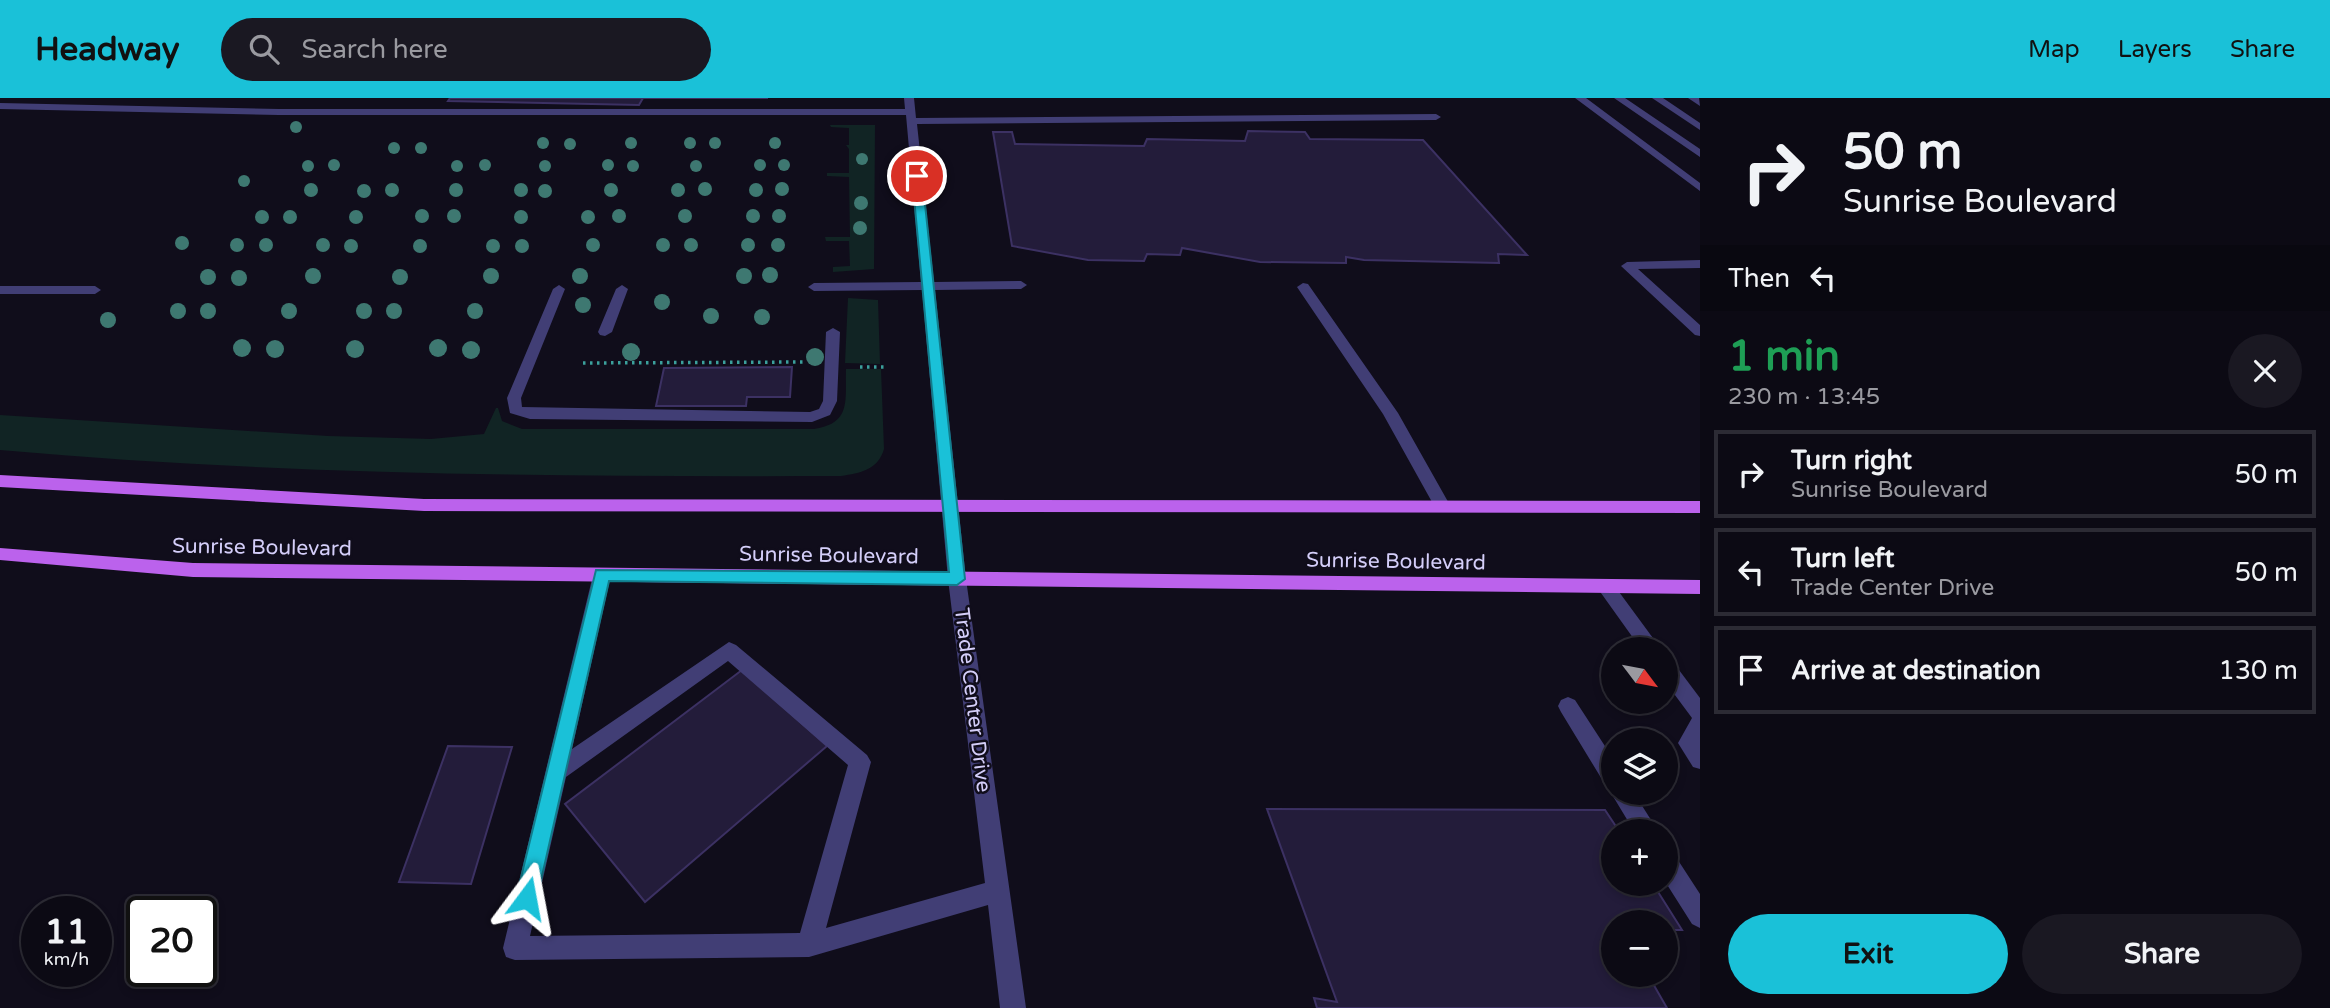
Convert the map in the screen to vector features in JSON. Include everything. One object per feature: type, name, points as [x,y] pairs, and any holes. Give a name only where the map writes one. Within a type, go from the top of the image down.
[{"type":"main road","points":[[0,481],[424,505],[1700,507]]},
{"type":"main road","name":"Sunrise Boulevard","points":[[0,554],[193,570],[1700,587]]},
{"type":"street","points":[[818,98],[818,112]]},
{"type":"street","name":"Trade Center Drive","points":[[909,98],[957,579],[1013,1008]]},
{"type":"street","points":[[1580,98],[1700,188]]},
{"type":"street","points":[[1619,98],[1700,154]]},
{"type":"street","points":[[1657,98],[1700,127]]},
{"type":"street","points":[[1693,98],[1700,103]]},
{"type":"street","points":[[0,106],[279,112],[818,112],[911,117],[1436,117]]},
{"type":"street","points":[[1700,264],[1627,266],[1700,331]]},
{"type":"street","points":[[814,287],[1021,285]]},
{"type":"street","points":[[1303,287],[1390,413],[1443,507]]},
{"type":"street","points":[[559,289],[514,398],[515,410],[530,414],[812,417],[825,412],[830,401],[832,332]]},
{"type":"street","points":[[605,332],[622,289]]},
{"type":"street","points":[[0,290],[95,290]]},
{"type":"street","points":[[602,575],[515,948],[809,945],[998,891]]},
{"type":"street","points":[[1605,586],[1643,637]]},
{"type":"street","points":[[556,772],[729,650],[860,762],[809,945]]},
{"type":"street","points":[[1678,684],[1700,713]]},
{"type":"street","points":[[1568,706],[1601,758]]},
{"type":"street","points":[[1700,722],[1688,743],[1700,760]]},
{"type":"street","points":[[1678,881],[1700,916]]},
{"type":"path","points":[[583,363],[831,364],[888,367]]},
{"type":"green space","points":[[830,125],[875,125],[874,269],[833,272],[833,267],[850,266],[849,241],[826,241],[825,237],[850,237],[849,177],[827,176],[827,173],[849,173],[849,149],[846,145],[849,145],[849,128]]},
{"type":"green space","points":[[848,298],[878,300],[880,364],[845,363]]},
{"type":"green space","points":[[846,369],[881,369],[884,449],[873,466],[861,472],[841,476],[420,473],[210,465],[0,450],[0,415],[328,436],[431,439],[484,434],[496,408],[502,421],[522,429],[814,429],[826,426],[841,416],[845,400]]},
{"type":"building","points":[[450,98],[643,98],[639,105],[448,101]]},
{"type":"building","points":[[1248,131],[1305,132],[1310,139],[1423,140],[1527,255],[1498,254],[1499,263],[1364,260],[1346,257],[1346,263],[1260,262],[1182,248],[1180,255],[1147,254],[1144,261],[1088,260],[1012,246],[993,132],[1012,132],[1015,144],[1144,146],[1147,139],[1245,141]]},
{"type":"building","points":[[792,367],[790,397],[747,397],[746,406],[656,406],[664,368]]},
{"type":"building","points":[[742,670],[827,746],[645,902],[565,804]]},
{"type":"building","points":[[448,746],[512,747],[471,884],[399,882]]},
{"type":"building","points":[[1267,809],[1605,810],[1611,819],[1601,819],[1601,896],[1661,896],[1669,910],[1601,910],[1601,987],[1655,987],[1667,1008],[1317,1008],[1314,998],[1337,1002]]},
{"type":"route","points":[[527,898],[602,575],[957,579],[917,176]]}]
